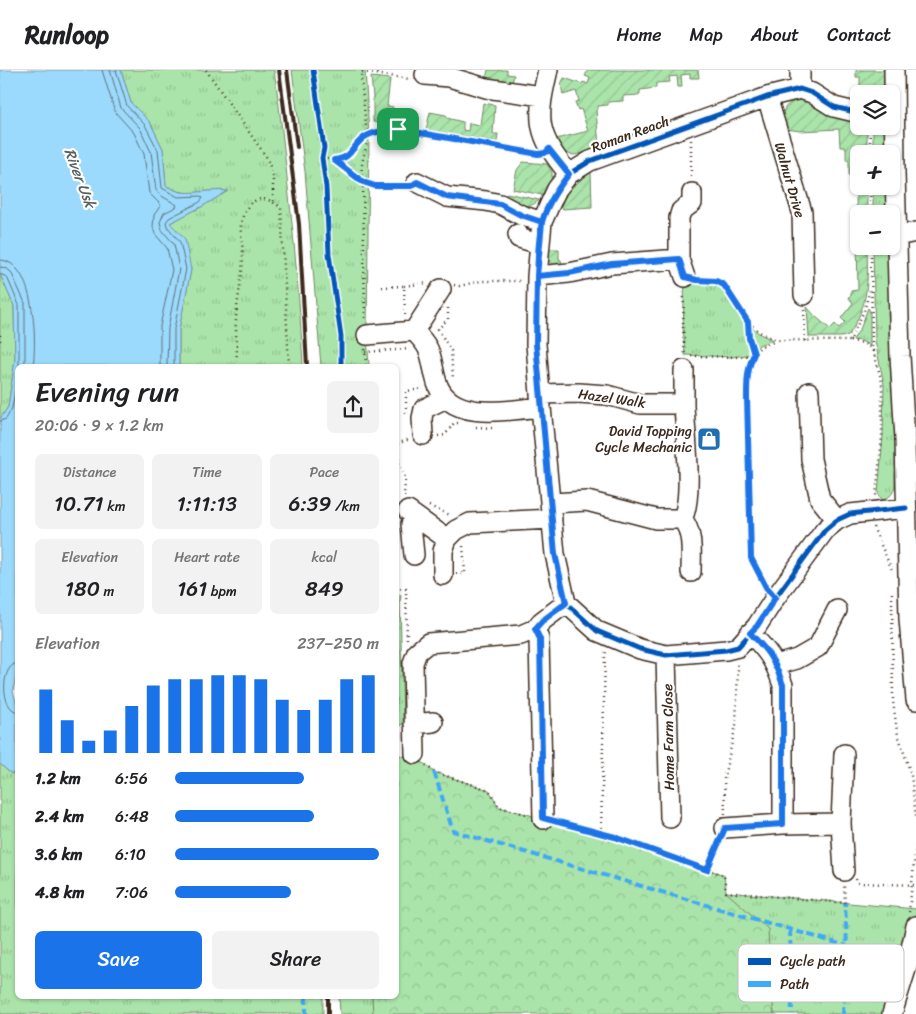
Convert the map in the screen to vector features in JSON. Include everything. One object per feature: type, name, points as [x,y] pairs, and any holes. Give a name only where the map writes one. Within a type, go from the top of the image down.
[{"type":"street","points":[[548,70],[542,96],[540,119],[543,134],[549,149],[569,174]]},
{"type":"street","points":[[800,70],[800,89],[812,93],[834,107],[850,110]]},
{"type":"street","points":[[894,70],[894,85]]},
{"type":"street","points":[[433,74],[486,88],[542,96]]},
{"type":"street","name":"Roman Reach","points":[[566,603],[555,554],[536,344],[537,278],[542,222],[557,190],[569,174],[590,161],[767,97],[800,89]]},
{"type":"street","name":"Walnut Drive","points":[[767,97],[802,212],[804,295]]},
{"type":"street","points":[[894,135],[896,205]]},
{"type":"street","points":[[422,191],[447,197],[500,204],[521,215],[542,222]]},
{"type":"street","points":[[685,277],[679,259],[679,218],[681,211],[692,204],[692,193]]},
{"type":"street","points":[[900,235],[916,232]]},
{"type":"street","points":[[518,234],[519,238],[539,244]]},
{"type":"street","points":[[898,255],[911,439],[906,508],[909,619],[916,700]]},
{"type":"street","points":[[537,278],[612,264],[679,259]]},
{"type":"street","points":[[408,338],[442,293]]},
{"type":"street","points":[[366,341],[408,338],[428,348],[440,390],[449,400],[424,409],[422,418],[424,437]]},
{"type":"street","points":[[682,519],[686,512],[688,485],[684,404],[685,363]]},
{"type":"street","points":[[809,392],[811,458],[820,499],[837,520]]},
{"type":"street","name":"Hazel Walk","points":[[449,400],[468,409],[484,412],[509,410],[579,393],[607,395],[640,404],[684,404]]},
{"type":"street","points":[[442,575],[443,551],[447,539],[463,526],[470,523],[552,511],[587,501],[656,519],[682,519],[688,525],[691,572]]},
{"type":"street","points":[[415,754],[413,663],[417,652],[428,643],[521,635],[535,629],[542,621],[566,603],[596,631],[640,649],[666,655],[733,648],[738,646],[757,626],[825,530],[837,520],[850,514],[906,508]]},
{"type":"street","points":[[414,555],[412,514],[447,539]]},
{"type":"street","points":[[776,665],[797,658],[818,647],[827,617]]},
{"type":"street","points":[[535,629],[540,639],[534,797],[543,818]]},
{"type":"street","points":[[750,633],[764,647],[776,665],[783,685],[783,824]]},
{"type":"street","name":"Home Farm Close","points":[[666,655],[670,818]]},
{"type":"street","points":[[414,724],[433,722]]},
{"type":"street","points":[[844,754],[841,823],[850,877]]},
{"type":"street","points":[[725,828],[841,823]]},
{"type":"street","points":[[904,973],[912,919]]},
{"type":"path","points":[[206,70],[267,158],[273,175],[273,201]]},
{"type":"path","points":[[428,348],[408,338],[366,341],[363,182],[360,172],[369,135],[366,127],[361,77],[362,71],[420,80],[433,74]]},
{"type":"path","points":[[691,124],[692,193]]},
{"type":"path","points":[[334,160],[344,159],[353,152],[360,141],[374,132],[398,129],[538,154],[545,153],[549,149]]},
{"type":"path","points":[[324,168],[323,155],[334,160],[363,182],[375,186],[411,186],[422,191]]},
{"type":"path","points":[[235,364],[236,322],[243,255],[240,232],[242,216],[252,202],[262,198],[273,201],[281,208],[289,364]]},
{"type":"path","points":[[871,255],[874,353],[882,382],[882,436],[876,490],[876,510],[871,521],[892,570],[892,576]]},
{"type":"path","points":[[754,354],[685,363],[683,328],[685,277],[716,281],[724,285],[748,322],[761,333],[777,340]]},
{"type":"path","points":[[449,400],[451,351],[438,329],[448,319],[442,293],[446,282],[459,286],[481,281],[537,278]]},
{"type":"path","points":[[382,286],[404,286],[408,338]]},
{"type":"path","points":[[850,341],[864,311],[871,286]]},
{"type":"path","points":[[804,295],[805,340]]},
{"type":"path","points":[[748,322],[749,338],[754,354]]},
{"type":"path","points":[[0,335],[0,345]]},
{"type":"path","points":[[775,598],[766,587],[751,558],[747,397],[749,365],[760,347],[777,340],[862,342],[869,346],[874,353]]},
{"type":"path","points":[[473,427],[494,428],[509,410]]},
{"type":"path","points":[[399,443],[407,439],[445,435],[454,423],[462,424]]},
{"type":"path","points":[[399,464],[405,476],[404,499],[412,514]]},
{"type":"path","points":[[442,575],[465,573],[463,526]]},
{"type":"path","points":[[892,585],[892,701],[897,731],[911,775],[916,818]]},
{"type":"path","points":[[399,587],[406,589],[407,644],[417,652]]},
{"type":"path","points":[[601,833],[605,654],[611,646],[622,643]]},
{"type":"path","points":[[707,870],[725,828],[724,777],[736,725],[738,667],[733,648]]},
{"type":"path","points":[[415,754],[434,772],[489,790],[499,808],[601,833],[724,875],[726,892],[846,903],[850,877],[916,885]]},
{"type":"path","points":[[912,919],[912,885],[916,846]]},
{"type":"green space","points":[[121,70],[274,70],[293,232],[303,364],[179,364],[179,329],[191,269],[170,223],[228,191],[183,192],[166,186],[163,149],[150,122],[131,103]]},
{"type":"green space","points":[[292,70],[365,70],[369,135],[367,335],[369,364],[321,364],[305,172]]},
{"type":"green space","points":[[488,70],[507,70],[507,74],[514,75],[512,83],[486,78]]},
{"type":"green space","points":[[588,70],[698,70],[699,78],[690,78],[690,74],[681,75],[682,87],[678,87],[677,76],[669,77],[670,82],[656,83],[656,88],[640,90],[640,95],[623,96],[623,101],[608,102],[608,105],[598,106],[596,110],[599,146],[574,155],[564,152],[556,139],[588,131],[581,109],[578,110],[575,102],[579,101],[576,91],[563,95],[561,84],[564,78],[588,84],[590,78],[585,76]]},
{"type":"green space","points":[[856,70],[884,70],[884,85],[860,85],[860,77],[856,77]]},
{"type":"green space","points":[[371,77],[390,79],[387,106],[393,107],[390,125],[373,122]]},
{"type":"green space","points":[[803,100],[831,116],[850,119],[850,135],[867,135],[867,145],[850,145],[850,176],[849,160],[846,160],[846,147],[840,147],[839,129],[801,131],[785,129],[783,113],[785,108],[787,105]]},
{"type":"green space","points":[[483,103],[495,105],[493,134],[498,134],[497,142],[426,130],[430,112],[446,115],[447,118],[463,122],[463,130],[468,131],[469,123],[480,125]]},
{"type":"green space","points":[[873,135],[885,135],[886,145],[873,145]]},
{"type":"green space","points":[[523,162],[547,164],[552,172],[552,177],[542,195],[513,189],[517,170]]},
{"type":"green space","points":[[591,172],[592,207],[563,209],[559,206],[571,188]]},
{"type":"green space","points":[[507,193],[539,200],[527,206],[506,198]]},
{"type":"green space","points":[[856,195],[867,195],[867,205],[856,205]]},
{"type":"green space","points":[[873,195],[888,195],[889,205],[873,205]]},
{"type":"green space","points":[[547,249],[559,249],[559,259],[562,265],[555,265],[550,262]]},
{"type":"green space","points":[[857,255],[867,255],[867,282],[864,303],[856,324],[849,335],[841,337],[809,337],[807,307],[830,329],[835,324],[839,328],[845,322],[841,318],[853,303],[848,297],[851,296],[851,291],[858,290]]},
{"type":"green space","points":[[873,255],[890,255],[897,473],[895,473],[894,490],[890,496],[882,500],[878,493],[883,436],[884,384],[875,341]]},
{"type":"green space","points":[[0,274],[14,306],[15,359],[8,407],[0,419]]},
{"type":"green space","points":[[685,277],[716,281],[724,285],[748,322],[749,338],[754,354],[732,357],[685,355],[683,327]]},
{"type":"green space","points":[[868,308],[870,311],[870,346],[861,341],[853,340],[861,327]]},
{"type":"green space","points":[[750,326],[760,334],[773,340],[759,345],[754,352]]},
{"type":"green space","points":[[399,594],[401,596],[403,724],[399,726]]},
{"type":"green space","points":[[399,755],[421,761],[434,772],[489,790],[499,807],[615,837],[724,875],[726,892],[768,929],[769,944],[738,944],[738,1002],[772,1002],[774,1014],[373,1014],[372,999],[399,999]]},
{"type":"green space","points":[[0,764],[10,773],[15,774],[15,999],[323,999],[323,1014],[0,1014]]},
{"type":"green space","points":[[726,892],[916,909],[916,926],[904,970],[904,944],[750,944]]},
{"type":"green space","points":[[339,999],[372,999],[373,1014],[340,1014]]},
{"type":"green space","points":[[772,1002],[895,1002],[892,1014],[774,1014]]},
{"type":"water","name":"River Usk","points":[[0,70],[121,70],[131,103],[150,122],[163,149],[166,186],[181,192],[228,191],[170,223],[185,239],[191,270],[179,329],[179,364],[15,364],[15,681],[13,691],[15,698],[15,774],[10,773],[0,764],[0,419],[8,407],[15,359],[14,306],[0,274]]},
{"type":"railway","points":[[279,70],[299,224],[307,364]]},
{"type":"railway","points":[[287,70],[297,147]]},
{"type":"railway","points":[[328,999],[328,1014]]},
{"type":"marked path","points":[[434,772],[453,831],[840,944]]},
{"type":"marked path","points":[[845,903],[847,944]]},
{"type":"marked path","points":[[790,929],[790,944]]},
{"type":"marked path","points":[[306,999],[306,1014]]},
{"type":"marked path","points":[[792,1002],[792,1014]]},
{"type":"marked path","points":[[843,1014],[844,1002]]},
{"type":"cycle path","points":[[313,70],[324,148],[322,158],[326,187],[329,254],[341,336],[341,364]]},
{"type":"cycle path","points":[[850,111],[834,107],[812,93],[800,89],[767,97],[590,161],[569,174],[557,189],[542,222],[537,276],[536,344],[555,554],[566,603],[597,631],[640,649],[666,655],[726,650],[738,647],[757,626],[825,530],[837,520],[850,514],[906,508]]},
{"type":"place","name":"David Topping Cycle Mechanic","points":[[709,439]]},
{"type":"route","points":[[398,129],[374,132],[360,141],[353,152],[344,159],[334,160],[363,182],[375,186],[411,186],[417,182],[447,197],[500,204],[521,215],[542,222],[537,276],[536,344],[555,554],[566,603],[542,621],[535,629],[540,639],[543,818],[615,837],[707,870],[725,828],[783,824],[783,685],[776,665],[764,647],[750,633],[757,626],[775,598],[766,587],[751,558],[747,375],[754,354],[749,338],[748,322],[724,285],[716,281],[685,277],[679,259],[612,264],[569,273],[537,276],[539,244],[542,222],[557,190],[569,174],[549,149],[545,153],[538,154],[398,129]]}]
